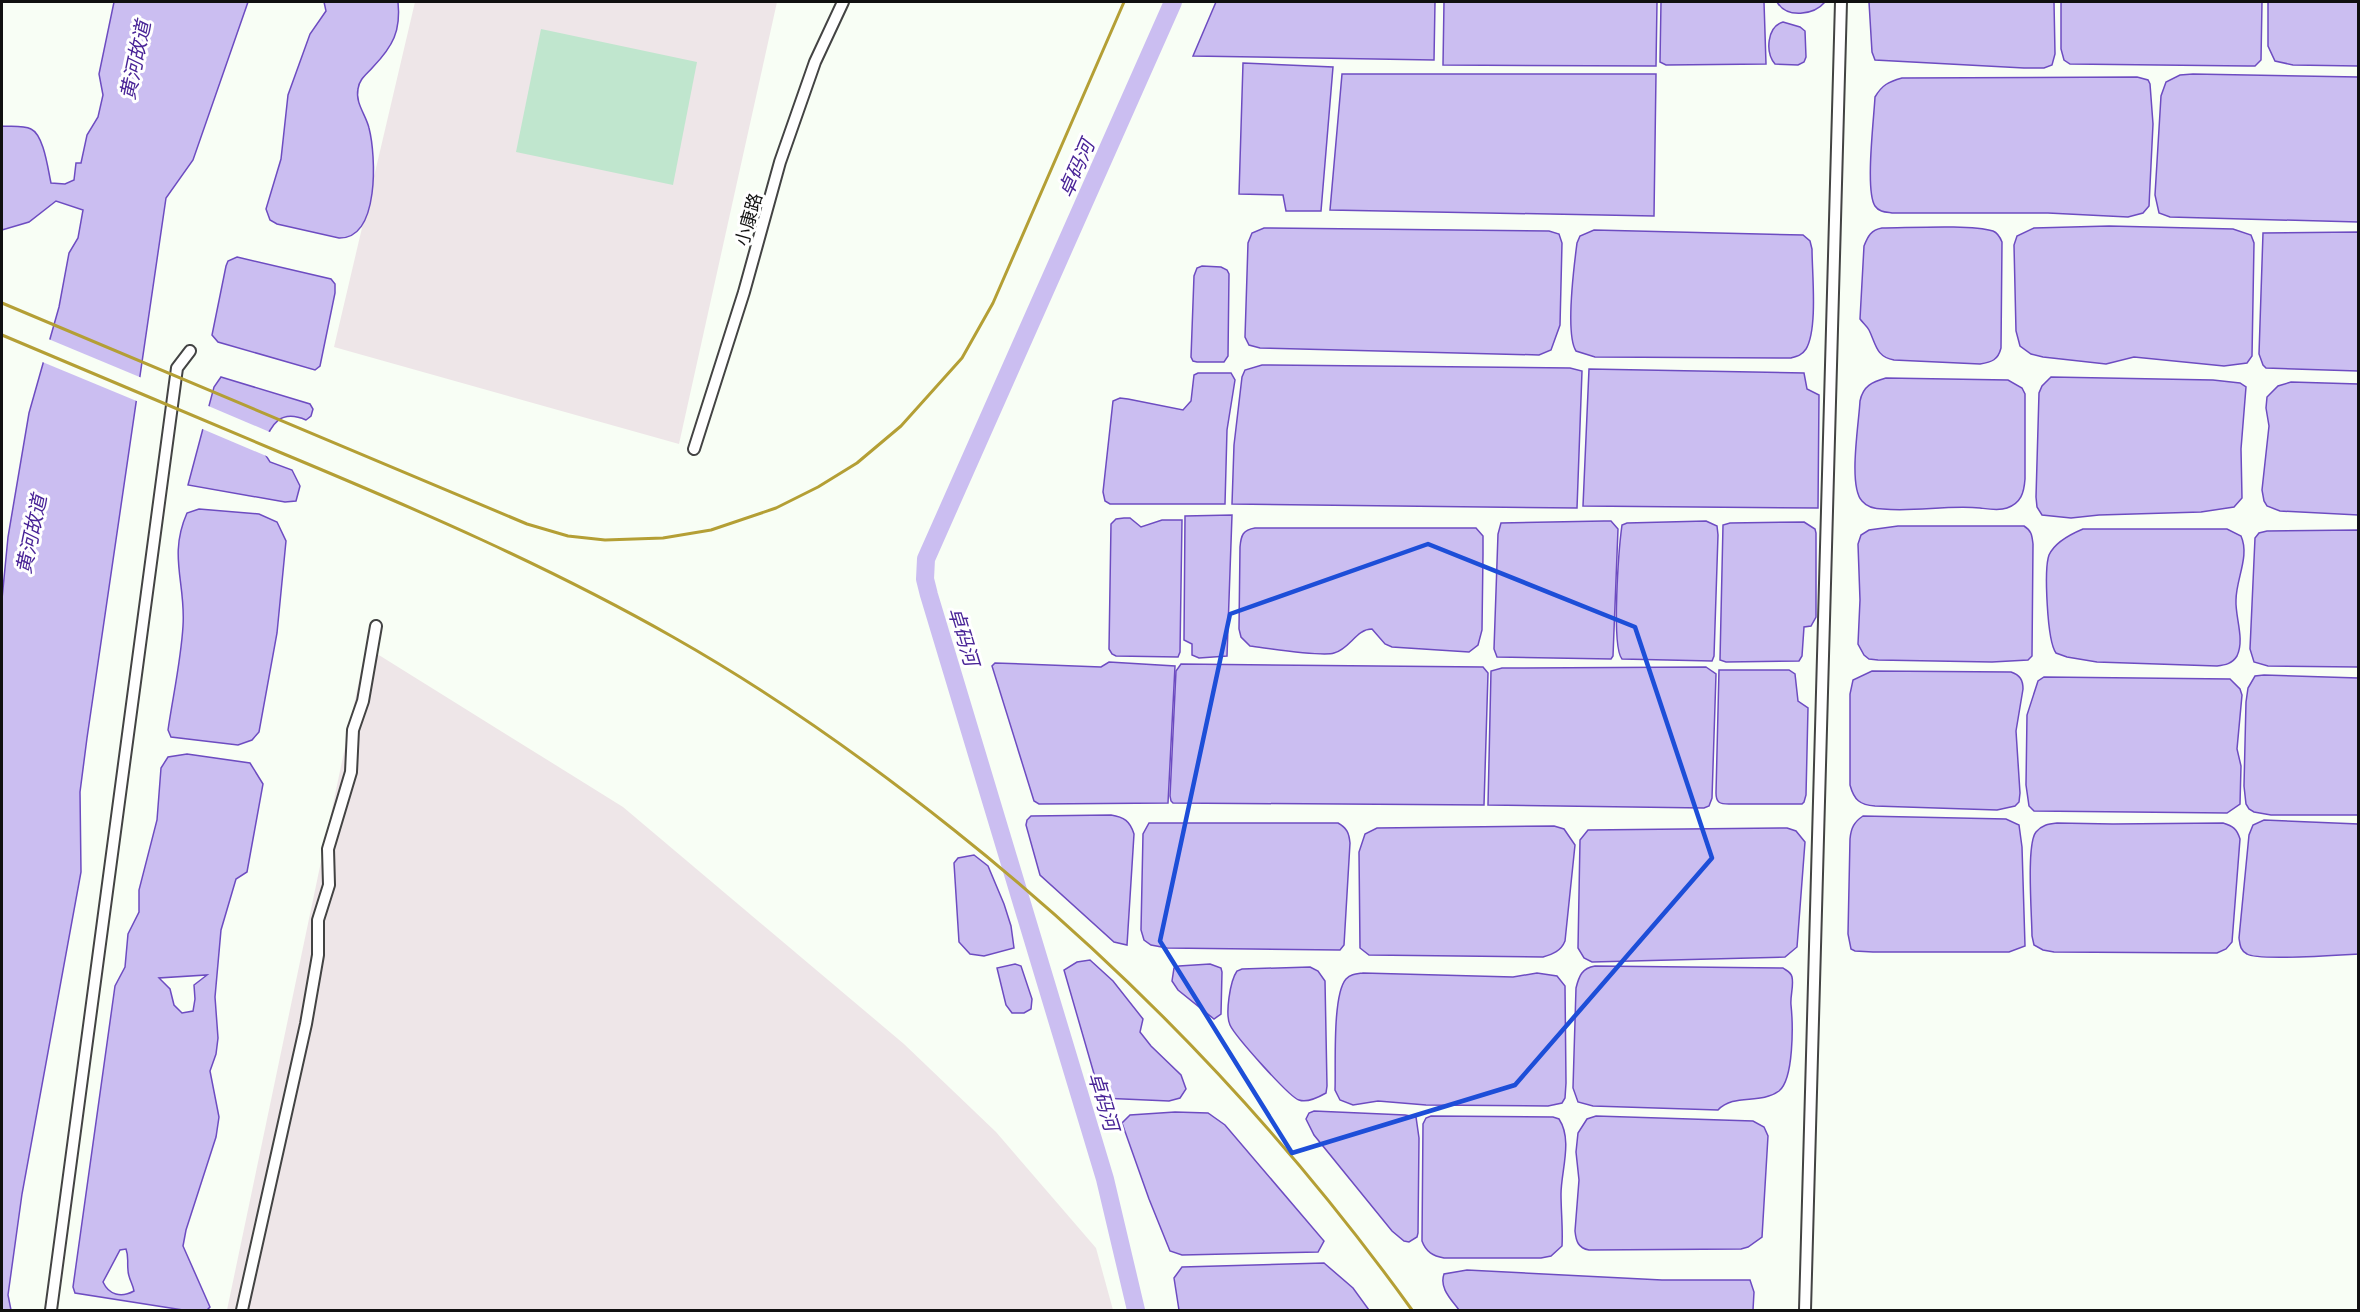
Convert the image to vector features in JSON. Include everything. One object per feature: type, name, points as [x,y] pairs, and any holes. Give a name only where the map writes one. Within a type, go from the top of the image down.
[{"type":"street","name":"小康路","points":[[694,449],[744,292],[780,162],[815,62],[843,2]]},
{"type":"street","points":[[1804,1311],[1841,2]]},
{"type":"street","points":[[51,1311],[177,368],[190,351]]},
{"type":"street","points":[[242,1311],[306,1024],[318,955],[318,920],[329,885],[328,849],[351,772],[353,730],[363,701],[376,626]]},
{"type":"highlighted area","points":[[1428,544],[1635,627],[1712,858],[1515,1085],[1292,1153],[1160,941],[1230,614]]},
{"type":"shaded area","points":[[415,2],[777,2],[679,444],[334,347]]},
{"type":"shaded area","points":[[366,647],[623,807],[904,1044],[996,1132],[1096,1248],[1113,1310],[227,1310]]},
{"type":"green space","points":[[541,29],[697,62],[673,185],[516,152]]},
{"type":"water","name":"黄河故道","points":[[114,2],[248,2],[193,160],[166,198],[80,792],[81,872],[22,1194],[8,1295],[11,1310],[2,1310],[2,599],[8,537],[29,413],[59,307],[69,253],[78,238],[83,210],[56,201],[29,222],[2,230],[2,126],[24,127],[35,133],[45,153],[51,183],[65,184],[74,180],[76,163],[81,163],[87,135],[98,117],[103,95],[99,74]]},
{"type":"water","points":[[324,2],[398,2],[399,12],[394,38],[386,52],[362,79],[357,94],[368,123],[373,157],[372,194],[368,211],[362,225],[352,235],[339,238],[277,224],[270,220],[266,209],[281,159],[288,95],[310,34],[326,11]]},
{"type":"water","points":[[1216,2],[1435,2],[1434,60],[1193,56]]},
{"type":"water","points":[[1444,2],[1657,2],[1656,66],[1443,65]]},
{"type":"water","points":[[1661,2],[1764,2],[1766,64],[1666,65],[1660,62]]},
{"type":"water","points":[[1777,2],[1825,2],[1814,10],[1794,13],[1787,11]]},
{"type":"water","points":[[1869,2],[2054,2],[2055,54],[2052,65],[2044,68],[2024,68],[1875,60],[1872,52]]},
{"type":"water","points":[[2061,2],[2262,2],[2261,60],[2255,66],[2070,64],[2064,60],[2061,49]]},
{"type":"water","points":[[2268,2],[2358,2],[2358,66],[2293,65],[2275,61],[2268,46]]},
{"type":"water","points":[[1783,22],[1800,27],[1805,31],[1806,57],[1804,62],[1798,65],[1775,64],[1772,59],[1769,40],[1774,29]]},
{"type":"water","points":[[1243,63],[1333,67],[1321,211],[1286,211],[1283,195],[1239,194]]},
{"type":"water","points":[[1342,74],[1656,74],[1654,216],[1330,210]]},
{"type":"water","points":[[2180,75],[2358,77],[2358,222],[2170,217],[2159,213],[2155,195],[2161,96],[2166,82]]},
{"type":"water","points":[[2137,77],[2148,80],[2150,84],[2153,124],[2149,206],[2143,213],[2128,217],[2048,213],[1892,213],[1881,211],[1875,206],[1872,198],[1870,170],[1875,97],[1889,83],[1902,78]]},
{"type":"water","points":[[2109,226],[2233,229],[2251,235],[2254,243],[2252,356],[2247,363],[2224,366],[2134,357],[2106,364],[2043,357],[2031,354],[2020,346],[2016,331],[2014,245],[2017,236],[2034,228]]},
{"type":"water","points":[[1264,228],[1549,231],[1559,234],[1562,243],[1560,325],[1551,350],[1539,355],[1260,348],[1249,345],[1245,337],[1248,243],[1252,233]]},
{"type":"water","points":[[1882,228],[1970,228],[1993,231],[1998,234],[2002,242],[2001,348],[1996,358],[1980,364],[1894,360],[1880,353],[1868,329],[1860,319],[1864,246],[1870,234]]},
{"type":"water","points":[[1594,230],[1803,235],[1810,241],[1812,249],[1813,286],[1812,328],[1806,349],[1800,355],[1791,358],[1595,357],[1576,351],[1571,330],[1571,315],[1577,243],[1580,236]]},
{"type":"water","points":[[2358,232],[2358,371],[2266,368],[2259,354],[2263,233]]},
{"type":"water","points":[[237,257],[331,279],[335,284],[320,366],[315,370],[218,342],[212,335],[226,266],[228,261]]},
{"type":"water","points":[[1221,267],[1229,274],[1228,356],[1224,362],[1197,362],[1191,357],[1194,276],[1197,268]]},
{"type":"water","points":[[1262,365],[1570,368],[1582,371],[1577,508],[1232,504],[1234,445],[1242,377],[1245,370]]},
{"type":"water","points":[[1589,369],[1804,373],[1807,389],[1819,395],[1818,508],[1583,506]]},
{"type":"water","points":[[1231,373],[1235,380],[1227,430],[1225,504],[1110,504],[1105,501],[1103,492],[1113,401],[1120,398],[1128,399],[1183,410],[1191,401],[1194,375]]},
{"type":"water","points":[[221,377],[310,404],[313,409],[311,416],[306,420],[289,416],[282,418],[272,427],[261,448],[270,462],[292,470],[300,486],[296,501],[285,502],[188,485],[214,387]]},
{"type":"water","points":[[2051,377],[2213,380],[2240,383],[2246,387],[2241,449],[2242,498],[2234,507],[2201,512],[2071,518],[2042,515],[2037,507],[2036,497],[2039,393]]},
{"type":"water","points":[[1886,378],[2008,380],[2022,388],[2025,394],[2025,479],[2023,493],[2019,500],[2012,506],[1997,510],[1955,507],[1895,510],[1874,508],[1864,503],[1858,493],[1855,469],[1860,401],[1869,385]]},
{"type":"water","points":[[2291,382],[2358,384],[2358,515],[2280,511],[2267,506],[2264,501],[2262,490],[2269,426],[2267,397],[2278,386]]},
{"type":"water","points":[[199,509],[259,514],[277,522],[286,541],[277,633],[259,732],[252,740],[238,745],[171,737],[168,730],[183,626],[178,556],[181,528],[187,513]]},
{"type":"water","points":[[1232,515],[1227,656],[1199,658],[1192,655],[1192,644],[1184,640],[1185,516]]},
{"type":"water","points":[[1130,518],[1141,527],[1162,520],[1182,520],[1180,652],[1178,657],[1116,656],[1109,649],[1111,524],[1116,519]]},
{"type":"water","points":[[1611,521],[1618,529],[1613,656],[1611,659],[1497,657],[1494,649],[1498,534],[1501,523]]},
{"type":"water","points":[[1706,521],[1717,526],[1718,535],[1712,661],[1622,659],[1616,617],[1622,525]]},
{"type":"water","points":[[1804,522],[1815,529],[1816,533],[1816,617],[1811,626],[1804,627],[1802,656],[1799,661],[1726,662],[1720,660],[1723,525]]},
{"type":"water","points":[[1898,526],[2024,526],[2029,530],[2033,544],[2032,656],[2028,660],[1992,662],[1878,660],[1869,659],[1864,655],[1858,644],[1860,600],[1858,544],[1861,535],[1869,530]]},
{"type":"water","points":[[1255,528],[1476,528],[1483,536],[1482,630],[1478,645],[1469,652],[1392,647],[1385,644],[1372,629],[1362,632],[1340,651],[1327,654],[1250,646],[1241,637],[1239,629],[1240,547],[1243,534]]},
{"type":"water","points":[[2083,529],[2227,529],[2241,536],[2244,551],[2236,600],[2240,642],[2235,659],[2228,664],[2217,666],[2097,662],[2056,653],[2050,635],[2047,605],[2047,563],[2049,555],[2059,542]]},
{"type":"water","points":[[2358,530],[2358,667],[2268,666],[2254,662],[2250,649],[2255,538],[2259,533],[2267,531]]},
{"type":"water","points":[[1109,662],[1175,666],[1168,803],[1039,804],[1034,801],[992,666],[995,663],[1101,667]]},
{"type":"water","points":[[1181,664],[1483,667],[1488,673],[1484,805],[1173,803],[1170,796],[1176,671]]},
{"type":"water","points":[[1706,667],[1716,674],[1712,798],[1709,806],[1704,808],[1488,805],[1491,671],[1502,668]]},
{"type":"water","points":[[1719,670],[1789,670],[1795,674],[1798,701],[1808,708],[1806,795],[1802,804],[1726,804],[1718,801],[1716,793]]},
{"type":"water","points":[[1872,671],[2011,672],[2019,676],[2023,689],[2016,731],[2019,802],[2015,806],[1997,810],[1875,806],[1858,801],[1850,785],[1850,694],[1853,680]]},
{"type":"water","points":[[2255,676],[2358,678],[2358,815],[2271,815],[2249,809],[2246,804],[2244,786],[2246,702],[2248,688]]},
{"type":"water","points":[[2044,677],[2230,679],[2240,689],[2242,695],[2237,749],[2241,766],[2240,804],[2227,813],[2034,811],[2029,806],[2026,785],[2027,715],[2038,681]]},
{"type":"water","points":[[187,754],[250,763],[263,784],[247,872],[236,879],[221,930],[215,997],[218,1038],[216,1054],[210,1071],[219,1117],[216,1137],[183,1246],[210,1307],[207,1310],[183,1310],[75,1293],[73,1287],[115,986],[125,967],[128,934],[139,912],[139,890],[157,820],[161,768],[168,757]],"holes":[[[207,975],[194,985],[193,1011],[182,1013],[174,1005],[170,989],[159,978]],[[126,1249],[128,1273],[134,1291],[120,1295],[109,1290],[103,1282],[120,1250]]]},
{"type":"water","points":[[1111,815],[1126,820],[1134,834],[1127,945],[1114,942],[1040,875],[1026,825],[1031,816]]},
{"type":"water","points":[[1863,816],[2006,819],[2019,825],[2022,847],[2025,946],[2009,952],[1873,952],[1851,949],[1848,934],[1850,839],[1853,826]]},
{"type":"water","points":[[2264,820],[2358,824],[2358,954],[2266,957],[2247,954],[2242,949],[2239,938],[2249,835],[2253,825]]},
{"type":"water","points":[[1149,823],[1338,823],[1347,831],[1350,843],[1344,945],[1340,950],[1167,948],[1151,945],[1144,940],[1141,930],[1143,834]]},
{"type":"water","points":[[2057,823],[2223,823],[2232,827],[2240,839],[2232,942],[2226,949],[2217,953],[2054,952],[2034,945],[2030,881],[2033,839],[2041,828]]},
{"type":"water","points":[[1554,826],[1564,829],[1575,845],[1565,941],[1556,952],[1543,957],[1369,955],[1360,948],[1359,852],[1365,834],[1377,828]]},
{"type":"water","points":[[1787,828],[1796,831],[1805,842],[1797,947],[1785,957],[1592,962],[1584,958],[1578,948],[1580,840],[1588,830]]},
{"type":"water","points":[[974,855],[988,866],[1011,926],[1014,948],[984,956],[970,954],[959,942],[954,863],[958,858]]},
{"type":"water","points":[[1090,960],[1113,981],[1143,1019],[1140,1032],[1151,1046],[1181,1075],[1186,1089],[1180,1098],[1169,1101],[1101,1098],[1064,970],[1077,962]]},
{"type":"water","points":[[1015,964],[1021,966],[1032,999],[1031,1009],[1024,1013],[1012,1013],[1006,1005],[997,968]]},
{"type":"water","points":[[1210,964],[1221,968],[1222,972],[1221,1014],[1214,1019],[1178,990],[1172,981],[1174,968]]},
{"type":"water","points":[[1595,966],[1783,968],[1791,974],[1793,984],[1790,1064],[1784,1085],[1772,1095],[1739,1100],[1724,1105],[1718,1110],[1593,1106],[1578,1102],[1573,1088],[1576,988],[1582,973]]},
{"type":"water","points":[[1310,967],[1318,971],[1325,981],[1327,1086],[1326,1093],[1302,1101],[1285,1089],[1242,1041],[1230,1025],[1228,1006],[1232,982],[1237,971]]},
{"type":"water","points":[[1363,973],[1513,977],[1537,973],[1557,976],[1565,986],[1566,1083],[1565,1098],[1562,1103],[1548,1106],[1426,1105],[1378,1101],[1353,1105],[1340,1100],[1335,1090],[1339,1000],[1346,979]]},
{"type":"water","points":[[1314,1111],[1416,1117],[1419,1138],[1417,1237],[1409,1242],[1404,1241],[1392,1231],[1314,1135],[1306,1119],[1309,1113]]},
{"type":"water","points":[[1175,1112],[1208,1113],[1225,1125],[1324,1241],[1318,1252],[1182,1255],[1170,1251],[1122,1123],[1130,1115]]},
{"type":"water","points":[[1431,1116],[1553,1117],[1559,1119],[1563,1127],[1566,1146],[1561,1194],[1562,1246],[1551,1256],[1541,1258],[1444,1258],[1428,1251],[1422,1241],[1423,1124],[1426,1118]]},
{"type":"water","points":[[1596,1116],[1753,1121],[1764,1127],[1768,1136],[1762,1237],[1741,1249],[1589,1250],[1582,1248],[1577,1241],[1575,1231],[1579,1180],[1576,1152],[1578,1133],[1587,1119]]},
{"type":"water","points":[[1324,1263],[1353,1288],[1369,1310],[1179,1310],[1174,1278],[1182,1267]]},
{"type":"water","points":[[1467,1270],[1662,1280],[1750,1280],[1754,1292],[1753,1310],[1459,1310],[1443,1284],[1444,1274]]},
{"type":"pier","points":[[46,338],[142,378],[139,402],[40,361]]},
{"type":"pier","points":[[206,405],[272,433],[265,448],[271,458],[200,428]]},
{"type":"waterway","name":"卓码河","points":[[1136,1310],[1105,1179],[925,579],[926,559],[1173,2]]},
{"type":"railway","points":[[2,303],[527,524],[568,536],[605,540],[663,538],[711,530],[776,508],[818,487],[857,463],[901,426],[962,358],[993,303],[1124,2]]},
{"type":"railway","points":[[2,335],[383,496],[530,562],[626,611],[710,658],[852,752],[1019,883],[1142,995],[1256,1115],[1310,1178],[1412,1310]]}]
